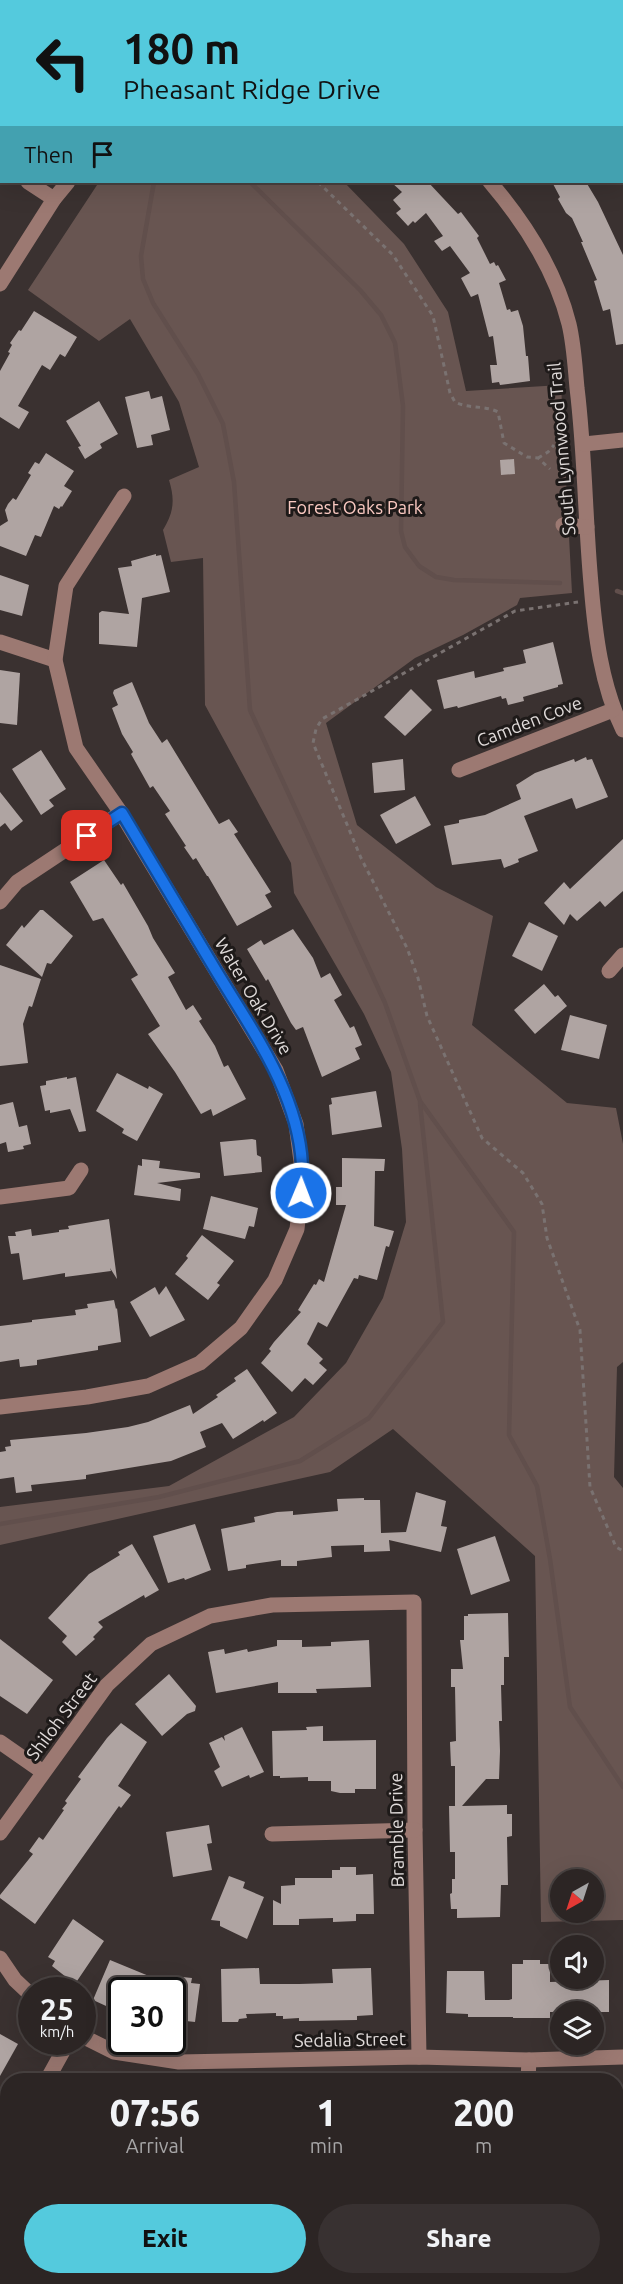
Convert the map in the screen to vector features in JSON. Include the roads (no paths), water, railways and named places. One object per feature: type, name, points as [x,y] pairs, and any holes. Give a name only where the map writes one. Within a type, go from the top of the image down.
[{"type":"street","points":[[30,183],[54,199]]},
{"type":"street","points":[[0,284],[54,199],[67,183]]},
{"type":"street","name":"South Lynnwood Trail","points":[[491,183],[533,239],[553,280],[569,324],[584,444],[587,527],[597,642],[613,710],[623,730]]},
{"type":"street","points":[[584,444],[623,440]]},
{"type":"street","name":"Water Oak Drive","points":[[0,1407],[87,1397],[148,1386],[200,1363],[241,1328],[275,1280],[297,1229],[303,1176],[296,1124],[276,1070],[122,813],[76,748],[54,660],[66,586],[124,496]]},
{"type":"street","points":[[563,525],[587,527]]},
{"type":"street","points":[[0,642],[54,660]]},
{"type":"street","name":"Camden Cove","points":[[459,770],[613,710]]},
{"type":"street","points":[[0,902],[17,882],[122,813]]},
{"type":"street","points":[[609,971],[623,955]]},
{"type":"street","points":[[0,1197],[69,1188],[81,1170]]},
{"type":"street","name":"Shiloh Street","points":[[0,1833],[107,1685],[151,1644],[210,1616],[272,1605],[414,1602]]},
{"type":"street","name":"Bramble Drive","points":[[414,1602],[419,2057]]},
{"type":"street","points":[[0,1742],[44,1772]]},
{"type":"street","points":[[272,1834],[415,1830]]},
{"type":"street","points":[[0,1958],[18,1983]]},
{"type":"street","name":"Sedalia Street","points":[[96,2043],[114,2052],[179,2062],[419,2057],[529,2060],[623,2057]]},
{"type":"street","points":[[51,2073],[61,2055]]},
{"type":"street","points":[[528,2073],[529,2060]]},
{"type":"waterway","points":[[154,183],[141,256],[143,279],[153,303],[198,374],[223,424],[234,482],[250,710],[385,1003],[420,1101],[514,1232],[509,1435],[537,1486],[550,1559],[570,1707],[623,1787]]},
{"type":"waterway","points":[[251,183],[360,290],[381,315],[395,343],[403,406],[401,531],[405,547],[419,566],[436,577],[454,580],[560,583]]},
{"type":"waterway","points":[[617,591],[623,593]]},
{"type":"waterway","points":[[0,1524],[159,1497],[300,1461],[369,1418],[443,1322],[420,1103]]},
{"type":"park label","name":"Forest Oaks Park","points":[[355,507]]}]
